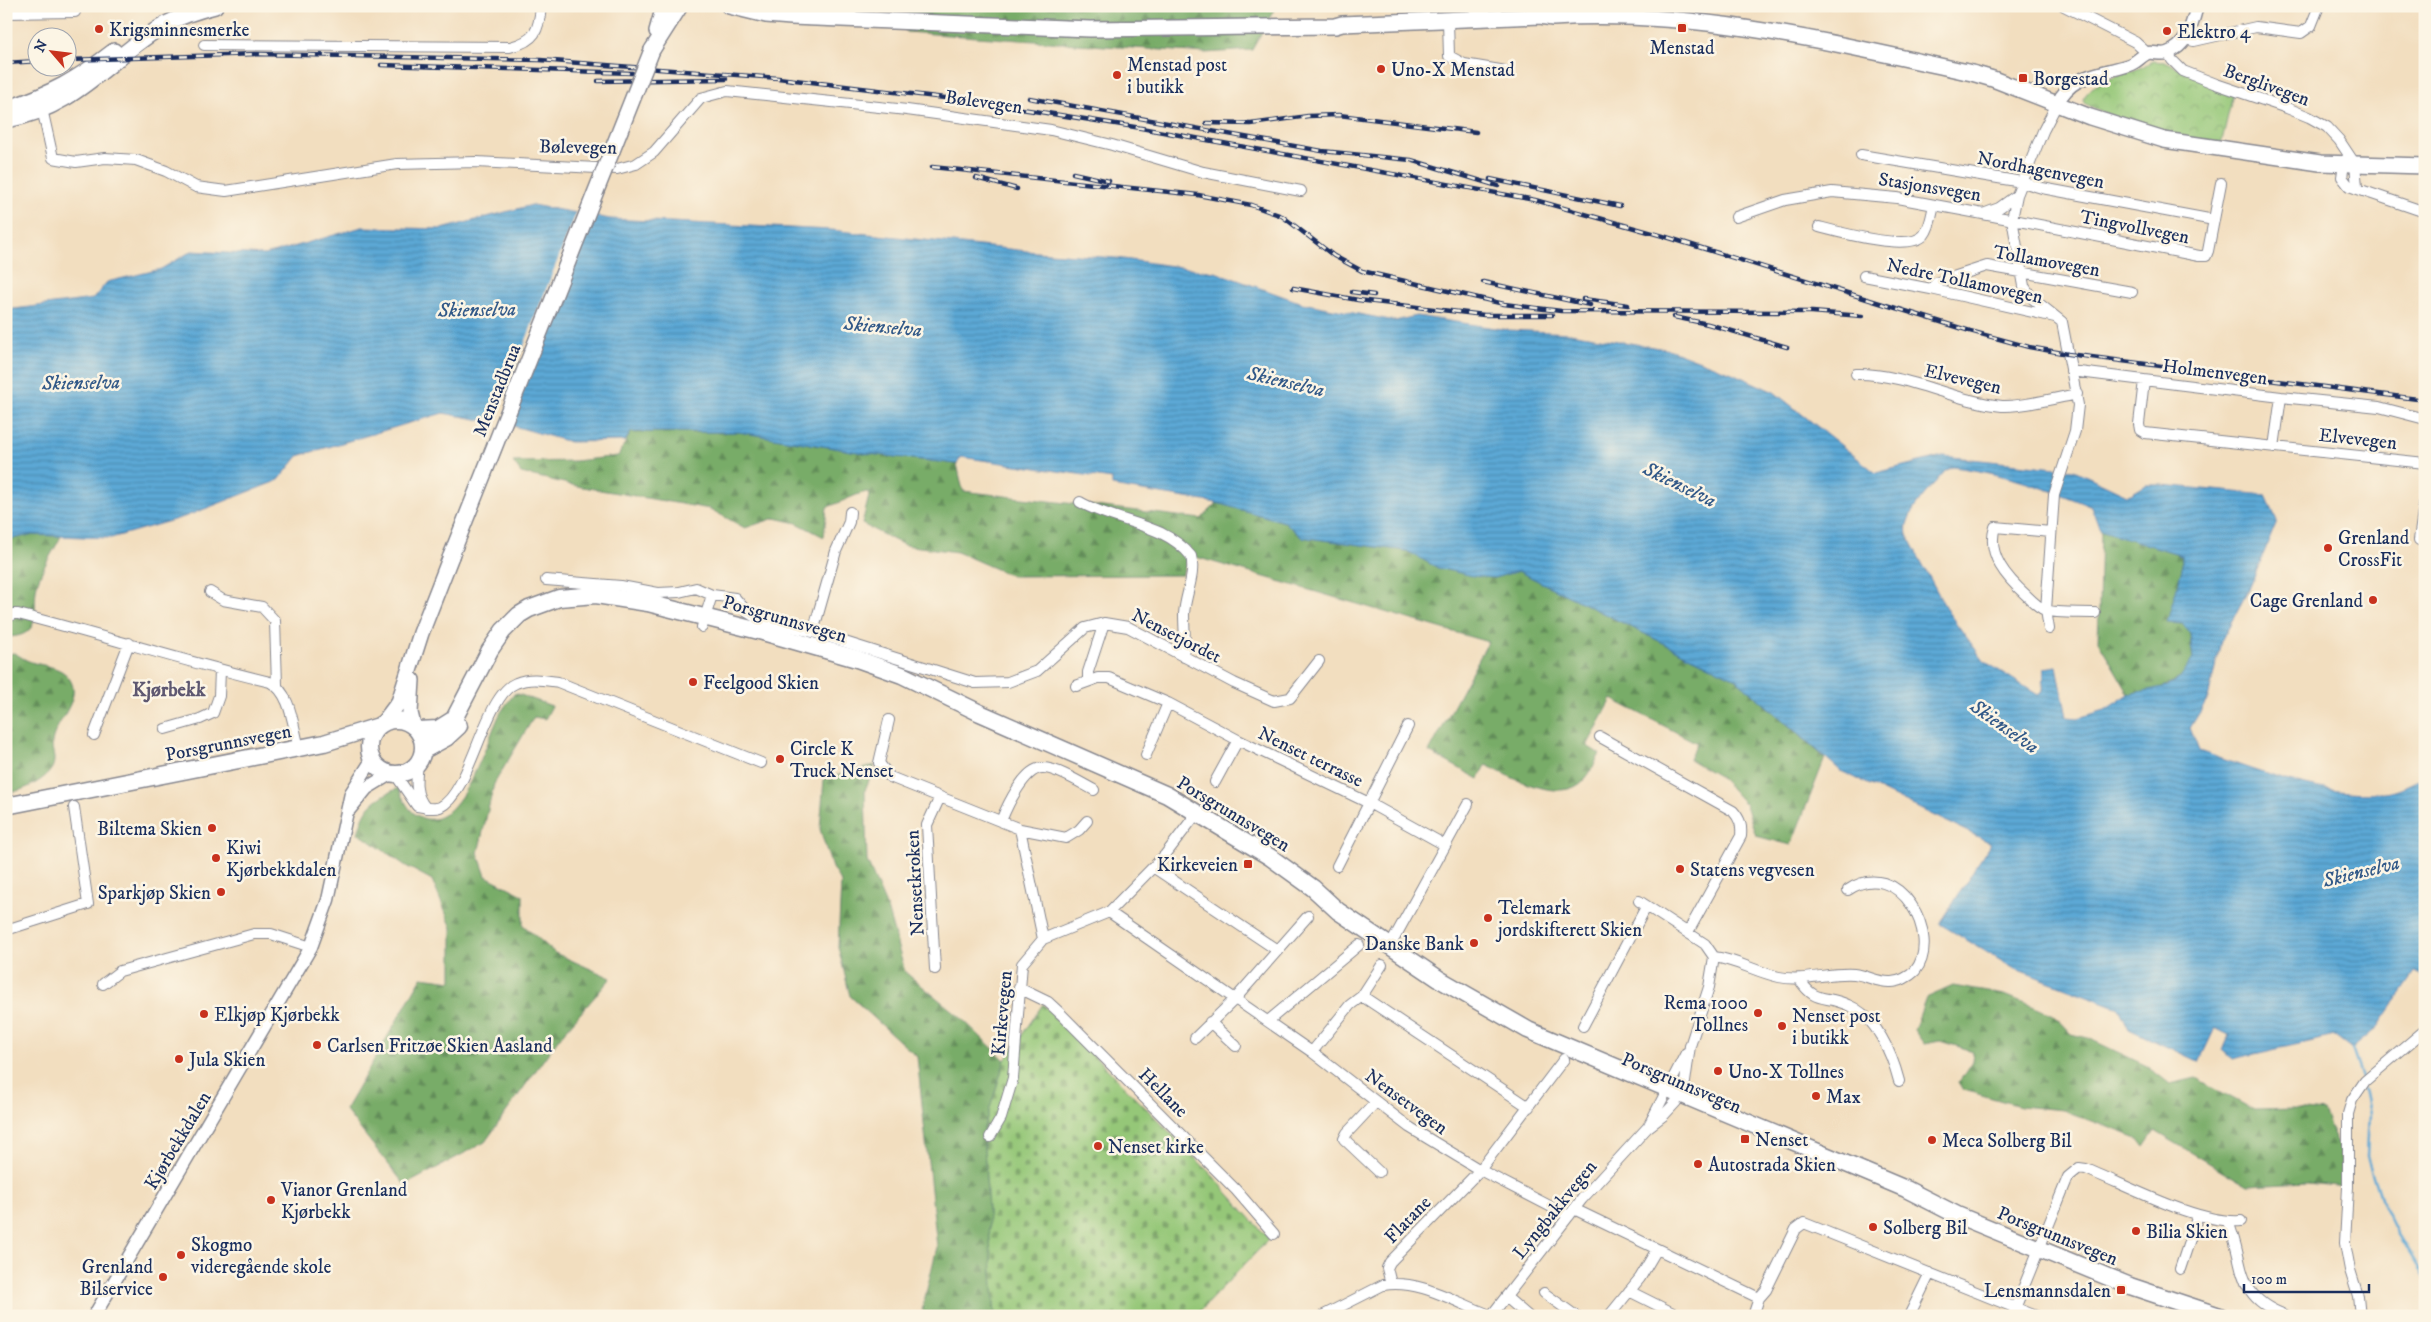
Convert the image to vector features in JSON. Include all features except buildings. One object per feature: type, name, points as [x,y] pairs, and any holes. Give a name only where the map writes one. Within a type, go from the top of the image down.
[{"type":"highway","name":"Porsgrunnsvegen","points":[[416,728],[438,729],[454,719],[480,673],[496,639],[519,615],[539,604],[583,594],[619,598],[704,622],[792,639],[890,670],[1100,767],[1117,772],[1284,866],[1320,894],[1338,911],[1390,946],[1481,1004],[1528,1030],[1540,1040],[1564,1052],[1906,1189],[1957,1215],[2042,1244],[2130,1286],[2220,1316]]},
{"type":"highway","name":"Porsgrunnsvegen","points":[[421,757],[455,731],[467,712],[480,673]]},
{"type":"highway","points":[[396,719],[416,728],[424,743],[421,757],[408,772],[392,774],[380,769],[371,757],[371,736],[381,724],[396,719]]},
{"type":"highway","name":"Porsgrunnsvegen","points":[[6,806],[324,743],[381,724]]},
{"type":"highway","name":"Porsgrunnsvegen","points":[[324,743],[348,746],[371,757]]},
{"type":"highway","name":"Porsgrunnsvegen","points":[[6,816],[102,793],[140,780]]},
{"type":"main road","points":[[6,120],[41,104],[138,32],[193,6]]},
{"type":"main road","points":[[166,20],[215,6]]},
{"type":"main road","name":"Menstadbrua","points":[[381,724],[399,702],[413,663],[418,642],[451,556],[652,50],[664,6]]},
{"type":"main road","name":"Menstadbrua","points":[[652,50],[680,6]]},
{"type":"main road","points":[[736,7],[791,17],[1090,29],[1335,26],[1342,29],[1449,26],[1540,16],[1553,18],[1611,11],[1726,24],[1870,52],[1993,79],[2016,81],[2120,126],[2164,140],[2269,154],[2284,159],[2347,157],[2425,158]]},
{"type":"main road","points":[[6,109],[41,104]]},
{"type":"main road","points":[[2347,157],[2425,166]]},
{"type":"main road","name":"Menstadbrua","points":[[413,663],[410,713],[416,728]]},
{"type":"street","points":[[204,45],[510,47],[524,44],[532,38],[537,30],[541,6]]},
{"type":"street","points":[[2064,6],[2077,9],[2135,42],[2147,53]]},
{"type":"street","points":[[2048,629],[2046,610],[2054,495],[2062,465],[2075,431],[2078,394],[2071,371],[2066,335],[2058,318],[2027,293],[2021,271],[2012,219],[2017,195],[2059,100],[2072,84],[2130,65],[2147,53],[2168,52],[2185,39],[2191,28],[2197,6]]},
{"type":"street","points":[[2185,39],[2194,41],[2256,27],[2301,33],[2311,26],[2319,6]]},
{"type":"street","points":[[6,13],[75,12]]},
{"type":"street","points":[[1449,26],[1449,56],[1464,64],[1506,71]]},
{"type":"street","name":"Berglivegen","points":[[2168,52],[2172,60],[2183,71],[2309,116],[2327,128],[2347,157]]},
{"type":"street","name":"Bølevegen","points":[[41,104],[53,158],[76,162],[105,158],[136,160],[166,171],[196,187],[210,190],[226,190],[397,164],[476,162],[617,169],[636,164],[654,152],[701,98],[716,93],[742,92],[907,110],[1051,130],[1112,145],[1203,172],[1301,192]]},
{"type":"street","name":"Nordhagenvegen","points":[[1861,155],[2022,182],[2042,188],[2214,220]]},
{"type":"street","points":[[2347,157],[2344,182],[2349,186],[2425,212]]},
{"type":"street","name":"Tingvollvegen","points":[[1984,214],[2206,256],[2221,183]]},
{"type":"street","name":"Stasjonsvegen","points":[[1736,217],[1785,200],[1832,192],[1881,196],[1984,214],[1999,208],[2017,195]]},
{"type":"street","points":[[1819,227],[1890,242],[1920,238],[1925,234],[1934,205]]},
{"type":"street","name":"Tollamovegen","points":[[1931,288],[1936,283],[1987,266],[2132,292]]},
{"type":"street","name":"Nedre Tollamovegen","points":[[1864,276],[1931,288],[2058,318]]},
{"type":"street","name":"Holmenvegen","points":[[2071,371],[2281,398],[2379,406],[2425,419]]},
{"type":"street","name":"Elvevegen","points":[[1856,374],[1886,377],[2004,406],[2078,394]]},
{"type":"street","name":"Holmenvegen","points":[[2140,430],[2144,380]]},
{"type":"street","name":"Holmenvegen","points":[[2274,447],[2281,398]]},
{"type":"street","name":"Elvevegen","points":[[2140,430],[2145,433],[2425,463]]},
{"type":"street","points":[[2419,540],[2425,498]]},
{"type":"street","points":[[1080,502],[1149,527],[1175,542],[1191,556],[1192,571],[1184,613],[1186,636],[1184,657]]},
{"type":"street","points":[[813,632],[836,551],[849,522],[850,512]]},
{"type":"street","points":[[2051,532],[1995,527],[1992,537],[1999,564],[2010,581],[2034,603],[2046,610],[2095,613]]},
{"type":"street","name":"Porsgrunnsvegen","points":[[546,580],[621,586],[658,593],[679,592],[696,588],[712,595],[735,598],[747,612],[760,620],[813,632]]},
{"type":"street","points":[[210,592],[223,600],[262,607],[276,621],[277,685],[285,698],[298,748]]},
{"type":"street","points":[[704,622],[712,595]]},
{"type":"street","points":[[6,619],[13,614],[18,614],[277,685]]},
{"type":"street","points":[[1088,681],[1088,672],[1104,623]]},
{"type":"street","name":"Nensetjordet","points":[[813,632],[952,677],[974,683],[994,684],[1008,682],[1037,671],[1085,628],[1104,623],[1128,627],[1234,683],[1274,701],[1290,698],[1319,661]]},
{"type":"street","points":[[94,735],[129,643]]},
{"type":"street","points":[[165,729],[200,720],[214,713],[219,696],[220,670]]},
{"type":"street","name":"Nenset terrasse","points":[[1076,686],[1098,678],[1109,678],[1168,703],[1446,844]]},
{"type":"street","points":[[392,774],[417,806],[426,808],[439,807],[450,800],[498,700],[514,683],[532,679],[558,682],[761,762]]},
{"type":"street","points":[[1146,755],[1168,703]]},
{"type":"street","points":[[889,720],[879,762],[890,777],[1020,829],[1066,838],[1087,821]]},
{"type":"street","name":"Nenset terrasse","points":[[1337,866],[1408,726]]},
{"type":"street","points":[[1600,737],[1733,811],[1739,818],[1742,828],[1741,836],[1688,932]]},
{"type":"street","name":"Nenset terrasse","points":[[1215,782],[1238,740]]},
{"type":"street","name":"Kjørbekkdalen","points":[[94,1316],[311,947],[328,900],[351,793],[371,757]]},
{"type":"street","points":[[421,757],[416,791],[426,808]]},
{"type":"street","points":[[1001,822],[1014,796],[1029,773],[1034,769],[1048,768],[1094,790]]},
{"type":"street","name":"Kjørbekkdalen","points":[[346,814],[367,788],[392,774]]},
{"type":"street","name":"Nensetkroken","points":[[935,969],[927,825],[940,797]]},
{"type":"street","points":[[1390,946],[1468,804]]},
{"type":"street","points":[[6,930],[88,904],[74,807]]},
{"type":"street","name":"Kirkevegen","points":[[990,1137],[1001,1118],[1013,1078],[1022,964],[1043,938],[1109,912],[1153,867],[1195,817]]},
{"type":"street","points":[[1020,829],[1043,938]]},
{"type":"street","points":[[1153,867],[1277,950]]},
{"type":"street","points":[[1583,1026],[1642,904],[1705,944],[1714,957],[1739,962],[1778,977],[1799,979],[1854,974],[1890,983],[1906,978],[1919,964],[1922,954],[1922,934],[1917,915],[1906,896],[1883,883],[1869,880],[1858,883],[1848,890]]},
{"type":"street","name":"Nensetvegen","points":[[1109,912],[1312,1052],[1409,1127],[1480,1170],[1658,1249],[1759,1298]]},
{"type":"street","points":[[1194,1038],[1235,999],[1308,916]]},
{"type":"street","points":[[103,984],[120,971],[254,934],[271,934],[311,947]]},
{"type":"street","points":[[1268,1021],[1359,945]]},
{"type":"street","name":"Lyngbakkvegen","points":[[1488,1314],[1506,1297],[1571,1212],[1647,1128],[1672,1095],[1685,1082],[1690,1046],[1709,987],[1714,957]]},
{"type":"street","points":[[1312,1052],[1350,1005],[1362,996],[1382,965]]},
{"type":"street","points":[[1799,979],[1812,996],[1849,1005],[1862,1013],[1883,1043],[1899,1081]]},
{"type":"street","name":"Hellane","points":[[1019,988],[1048,1002],[1061,1014],[1230,1184],[1274,1234]]},
{"type":"street","points":[[1362,996],[1529,1107]]},
{"type":"street","points":[[1210,1022],[1236,1046]]},
{"type":"street","points":[[2360,1316],[2358,1296],[2345,1244],[2348,1187],[2348,1114],[2352,1100],[2364,1081],[2425,1030]]},
{"type":"street","name":"Flatane","points":[[1391,1284],[1386,1268],[1390,1262],[1480,1170],[1564,1059]]},
{"type":"street","points":[[1376,1102],[1346,1133],[1344,1140],[1379,1172]]},
{"type":"street","points":[[2013,1312],[2068,1177],[2079,1168],[2086,1169],[2198,1215],[2228,1222],[2241,1221]]},
{"type":"street","points":[[2180,1269],[2198,1215]]},
{"type":"street","points":[[2228,1222],[2234,1237],[2245,1285],[2248,1290],[2271,1310],[2285,1315]]},
{"type":"street","points":[[1753,1316],[1759,1298],[1766,1290],[1800,1224],[1809,1224],[1930,1273],[2013,1312],[2036,1316]]},
{"type":"street","points":[[1609,1316],[1647,1269],[1658,1249]]},
{"type":"street","points":[[1909,1316],[1930,1273]]},
{"type":"street","points":[[1322,1316],[1384,1285],[1391,1284],[1401,1284],[1439,1294],[1488,1314]]},
{"type":"street","points":[[1629,1291],[1679,1316]]},
{"type":"street","points":[[1544,1293],[1576,1316]]},
{"type":"street","points":[[1506,1297],[1528,1316]]},
{"type":"green space","points":[[911,6],[1294,6],[1275,8],[1252,50],[1205,53],[906,32],[908,10]]},
{"type":"green space","points":[[2153,61],[2166,62],[2233,94],[2221,145],[2185,139],[2134,125],[2084,103],[2083,99],[2089,91],[2102,81],[2142,67]]},
{"type":"green space","points":[[631,432],[739,432],[870,454],[957,464],[963,491],[993,495],[1201,519],[1217,503],[1285,522],[1301,537],[1407,551],[1438,568],[1494,578],[1518,571],[1736,679],[1825,758],[1791,845],[1756,836],[1746,805],[1720,777],[1689,759],[1697,743],[1612,699],[1587,746],[1600,754],[1584,780],[1574,787],[1562,790],[1535,786],[1521,782],[1486,765],[1479,779],[1429,752],[1488,642],[1189,555],[1182,575],[1012,576],[957,552],[904,545],[862,524],[870,492],[827,507],[824,537],[797,523],[775,518],[745,528],[710,509],[577,486],[521,473],[513,462],[575,461],[618,456]]},
{"type":"green space","points":[[2101,530],[2182,555],[2182,569],[2168,623],[2183,624],[2190,634],[2193,659],[2181,676],[2166,686],[2129,694],[2098,641]]},
{"type":"green space","points":[[31,535],[61,536],[38,581],[33,625],[28,631],[20,635],[8,637],[6,540]]},
{"type":"green space","points":[[14,653],[29,661],[51,667],[66,674],[73,686],[73,694],[71,702],[54,734],[52,745],[54,761],[49,773],[32,785],[6,793],[6,654]]},
{"type":"green space","points":[[515,693],[552,706],[545,719],[534,717],[494,784],[478,853],[486,876],[523,895],[523,925],[555,953],[611,978],[559,1038],[485,1142],[405,1185],[345,1110],[422,977],[452,981],[452,928],[432,880],[406,866],[358,833],[364,816],[371,805],[398,788],[407,805],[415,814],[430,819],[445,814],[457,802],[469,784],[501,712]]},
{"type":"green space","points":[[875,765],[865,790],[867,861],[887,908],[905,972],[960,1017],[1005,1060],[983,1131],[995,1316],[926,1316],[922,1310],[937,1247],[917,1057],[850,996],[838,947],[841,882],[832,868],[820,829],[824,779]]},
{"type":"green space","points":[[1953,986],[2005,995],[2054,1015],[2072,1034],[2088,1038],[2147,1066],[2170,1084],[2196,1078],[2254,1110],[2294,1109],[2323,1112],[2339,1149],[2346,1187],[2307,1183],[2248,1186],[2155,1131],[2144,1147],[2137,1138],[2063,1110],[2020,1106],[1964,1090],[1959,1082],[1972,1062],[1973,1051],[1940,1041],[1924,1044],[1914,1030],[1926,998]]},
{"type":"green space","points":[[1043,1004],[1212,1175],[1269,1239],[1195,1316],[995,1316],[983,1131],[1005,1060]]},
{"type":"water","name":"Skienselva","points":[[532,205],[610,219],[831,230],[1036,252],[1116,258],[1215,272],[1302,303],[1395,321],[1416,316],[1508,330],[1570,333],[1671,350],[1732,373],[1774,392],[1876,473],[1943,456],[2074,470],[2127,495],[2146,485],[2162,485],[2266,495],[2277,521],[2250,587],[2221,641],[2208,699],[2190,728],[2199,751],[2267,774],[2314,787],[2361,793],[2385,792],[2400,788],[2425,777],[2425,975],[2415,973],[2378,1027],[2352,1049],[2335,1036],[2232,1059],[2223,1051],[2229,1035],[2215,1028],[2199,1062],[2129,1029],[2119,1008],[2013,968],[1940,924],[1991,843],[1841,771],[1736,679],[1518,571],[1494,578],[1473,576],[1438,568],[1407,551],[1301,537],[1285,522],[1217,503],[1112,486],[1112,479],[961,457],[957,464],[870,454],[739,432],[631,432],[625,441],[570,442],[510,425],[443,413],[298,456],[279,480],[184,517],[111,538],[31,535],[6,540],[6,310],[93,299],[107,282],[161,269],[192,251],[265,255],[362,227],[442,229]],"holes":[[[1952,467],[1970,469],[2023,482],[2091,506],[2100,530],[2182,555],[2182,569],[2167,622],[2183,624],[2190,634],[2193,659],[2179,679],[2168,686],[2129,694],[2105,710],[2078,718],[2067,717],[2057,666],[2044,668],[2043,692],[2038,695],[1984,661],[1948,612],[1907,535],[1909,518],[1914,509],[1946,470]]]},
{"type":"pier","points":[[577,211],[593,213],[508,427],[493,424]]},
{"type":"waterway","points":[[2352,1049],[2362,1078]]},
{"type":"waterway","points":[[2364,1089],[2369,1113],[2367,1157],[2380,1198],[2397,1233],[2425,1278]]},
{"type":"railway","points":[[78,60],[257,54],[540,60],[778,78],[978,102],[1141,128],[1535,200],[1663,236],[1970,331],[2029,347],[2068,354],[2425,400]]},
{"type":"railway","points":[[6,63],[28,62]]},
{"type":"railway","points":[[381,65],[632,73]]},
{"type":"railway","points":[[598,81],[726,79]]},
{"type":"railway","points":[[1029,98],[1322,151],[1411,160],[1498,186]]},
{"type":"railway","points":[[1206,123],[1251,124],[1308,116],[1339,115],[1476,132]]},
{"type":"railway","points":[[932,167],[1198,195],[1251,205],[1282,216],[1334,256],[1362,271],[1504,304],[1561,311],[1812,312],[1862,316]]},
{"type":"railway","points":[[1073,173],[1109,181]]},
{"type":"railway","points":[[976,178],[1017,189]]},
{"type":"railway","points":[[1490,179],[1620,206]]},
{"type":"railway","points":[[1483,282],[1590,305]]},
{"type":"railway","points":[[1293,288],[1358,300],[1484,315],[1552,315]]},
{"type":"railway","points":[[1352,292],[1374,295]]},
{"type":"railway","points":[[1583,299],[1628,305]]},
{"type":"railway","points":[[1674,317],[1708,324],[1787,347]]},
{"type":"place","name":"Menstad","points":[[1682,28]]},
{"type":"place","name":"Krigsminnesmerke","points":[[99,29]]},
{"type":"place","name":"Elektro 4","points":[[2167,31]]},
{"type":"place","name":"Uno-X Menstad","points":[[1381,69]]},
{"type":"place","name":"Menstad post i butikk","points":[[1117,75]]},
{"type":"place","name":"Borgestad","points":[[2023,78]]},
{"type":"place","name":"Grenland CrossFit","points":[[2328,548]]},
{"type":"place","name":"Cage Grenland","points":[[2373,600]]},
{"type":"place","name":"Feelgood Skien","points":[[693,682]]},
{"type":"place","name":"Circle K Truck Nenset","points":[[780,759]]},
{"type":"place","name":"Biltema Skien","points":[[212,828]]},
{"type":"place","name":"Kiwi Kjørbekkdalen","points":[[216,858]]},
{"type":"place","name":"Kirkeveien","points":[[1248,864]]},
{"type":"place","name":"Statens vegvesen","points":[[1680,869]]},
{"type":"place","name":"Sparkjøp Skien","points":[[221,892]]},
{"type":"place","name":"Telemark jordskifterett Skien","points":[[1488,918]]},
{"type":"place","name":"Danske Bank","points":[[1474,943]]},
{"type":"place","name":"Rema 1000 Tollnes","points":[[1758,1013]]},
{"type":"place","name":"Elkjøp Kjørbekk","points":[[204,1014]]},
{"type":"place","name":"Nenset post i butikk","points":[[1782,1026]]},
{"type":"place","name":"Carlsen Fritzøe Skien Aasland","points":[[317,1045]]},
{"type":"place","name":"Jula Skien","points":[[179,1059]]},
{"type":"place","name":"Uno-X Tollnes","points":[[1718,1071]]},
{"type":"place","name":"Max","points":[[1816,1096]]},
{"type":"place","name":"Nenset","points":[[1745,1139]]},
{"type":"place","name":"Meca Solberg Bil","points":[[1932,1140]]},
{"type":"place","name":"Nenset kirke","points":[[1098,1146]]},
{"type":"place","name":"Autostrada Skien","points":[[1698,1164]]},
{"type":"place","name":"Vianor Grenland Kjørbekk","points":[[271,1200]]},
{"type":"place","name":"Solberg Bil","points":[[1873,1227]]},
{"type":"place","name":"Bilia Skien","points":[[2136,1231]]},
{"type":"place","name":"Skogmo videregående skole","points":[[181,1255]]},
{"type":"place","name":"Grenland Bilservice","points":[[163,1277]]},
{"type":"place","name":"Lensmannsdalen","points":[[2121,1290]]},
{"type":"district","name":"Kjørbekk","points":[[169,689]]}]
